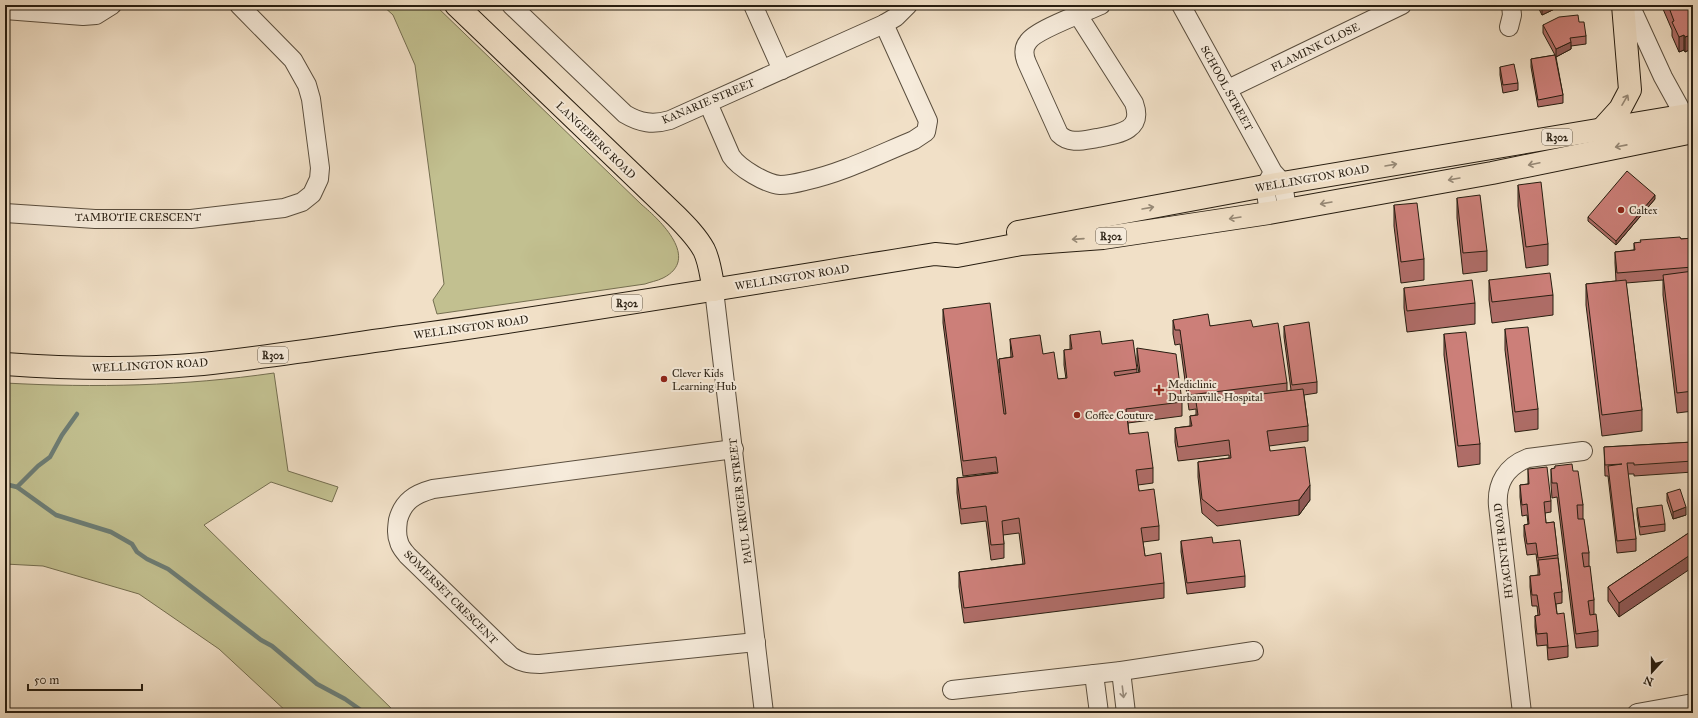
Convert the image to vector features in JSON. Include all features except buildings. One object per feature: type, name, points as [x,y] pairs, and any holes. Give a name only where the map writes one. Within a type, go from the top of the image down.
[{"type":"main road","name":"LANGEBERG ROAD","points":[[456,5],[676,216],[696,238],[704,250],[714,290]]},
{"type":"main road","points":[[1601,130],[1620,109],[1630,90],[1623,5]]},
{"type":"main road","name":"WELLINGTON ROAD","points":[[935,254],[953,243],[1274,180],[1601,130],[1690,123]]},
{"type":"main road","name":"WELLINGTON ROAD","points":[[5,364],[90,368],[202,364],[540,317],[935,254],[957,256],[1021,244],[1103,238],[1278,211],[1492,172],[1690,123]]},
{"type":"street","points":[[5,10],[83,16],[96,15],[112,5]]},
{"type":"street","name":"TAMBOTIE CRESCENT","points":[[5,213],[95,219],[191,219],[284,208],[302,202],[312,194],[319,179],[320,168],[311,99],[307,85],[301,72],[288,54],[238,5]]},
{"type":"street","name":"KANARIE STREET","points":[[511,5],[625,114],[648,123],[663,122],[884,24],[896,17],[908,5]]},
{"type":"street","points":[[753,5],[782,70]]},
{"type":"street","points":[[1078,15],[1134,103],[1136,114],[1132,125],[1123,132],[1073,142],[1063,138],[1059,134],[1027,63],[1024,53],[1028,42],[1032,37],[1078,15],[1101,5]]},
{"type":"street","name":"SCHOOL STREET","points":[[1181,5],[1228,89],[1274,180],[1278,211]]},
{"type":"street","points":[[1509,27],[1512,15],[1511,5]]},
{"type":"street","points":[[1630,5],[1663,77],[1690,123]]},
{"type":"street","name":"FLAMINK CLOSE","points":[[1228,89],[1397,6]]},
{"type":"street","points":[[708,103],[735,162],[741,167],[779,185],[826,176],[914,140],[926,132],[928,121],[884,24]]},
{"type":"street","name":"PAUL KRUGER STREET","points":[[714,290],[764,713]]},
{"type":"street","name":"SOMERSET CRESCENT","points":[[734,449],[433,489],[420,493],[404,506],[398,521],[397,536],[399,543],[407,555],[511,656],[518,661],[528,664],[756,642]]},
{"type":"street","name":"HYACINTH ROAD","points":[[1522,713],[1498,506],[1498,491],[1505,474],[1513,465],[1520,461],[1528,458],[1583,451]]},
{"type":"street","points":[[952,690],[1120,671],[1254,651]]},
{"type":"street","points":[[1120,671],[1126,713]]},
{"type":"street","points":[[1094,674],[1100,713]]},
{"type":"street","points":[[1637,713],[1693,703]]},
{"type":"shaded area","points":[[382,5],[435,5],[658,220],[674,240],[678,251],[678,261],[674,270],[663,278],[645,284],[437,314],[433,300],[444,284],[415,65],[393,15]]},
{"type":"shaded area","points":[[274,373],[288,471],[338,487],[332,502],[271,482],[204,525],[396,713],[288,713],[219,649],[139,594],[43,566],[5,564],[5,383],[39,385],[140,385],[207,381]]},
{"type":"waterway","points":[[17,487],[38,466],[50,457],[62,435],[77,414]]},
{"type":"waterway","points":[[5,484],[17,487],[56,515],[111,532],[132,544],[137,552],[147,559],[168,569],[261,640],[272,646],[317,684],[345,699],[365,713]]},
{"type":"place","name":"Caltex","points":[[1621,210]]},
{"type":"place","name":"Clever Kids Learning Hub","points":[[664,379]]},
{"type":"place","name":"Mediclinic Durbanville Hospital","points":[[1159,390]]},
{"type":"place","name":"Coffee Couture","points":[[1077,415]]}]
